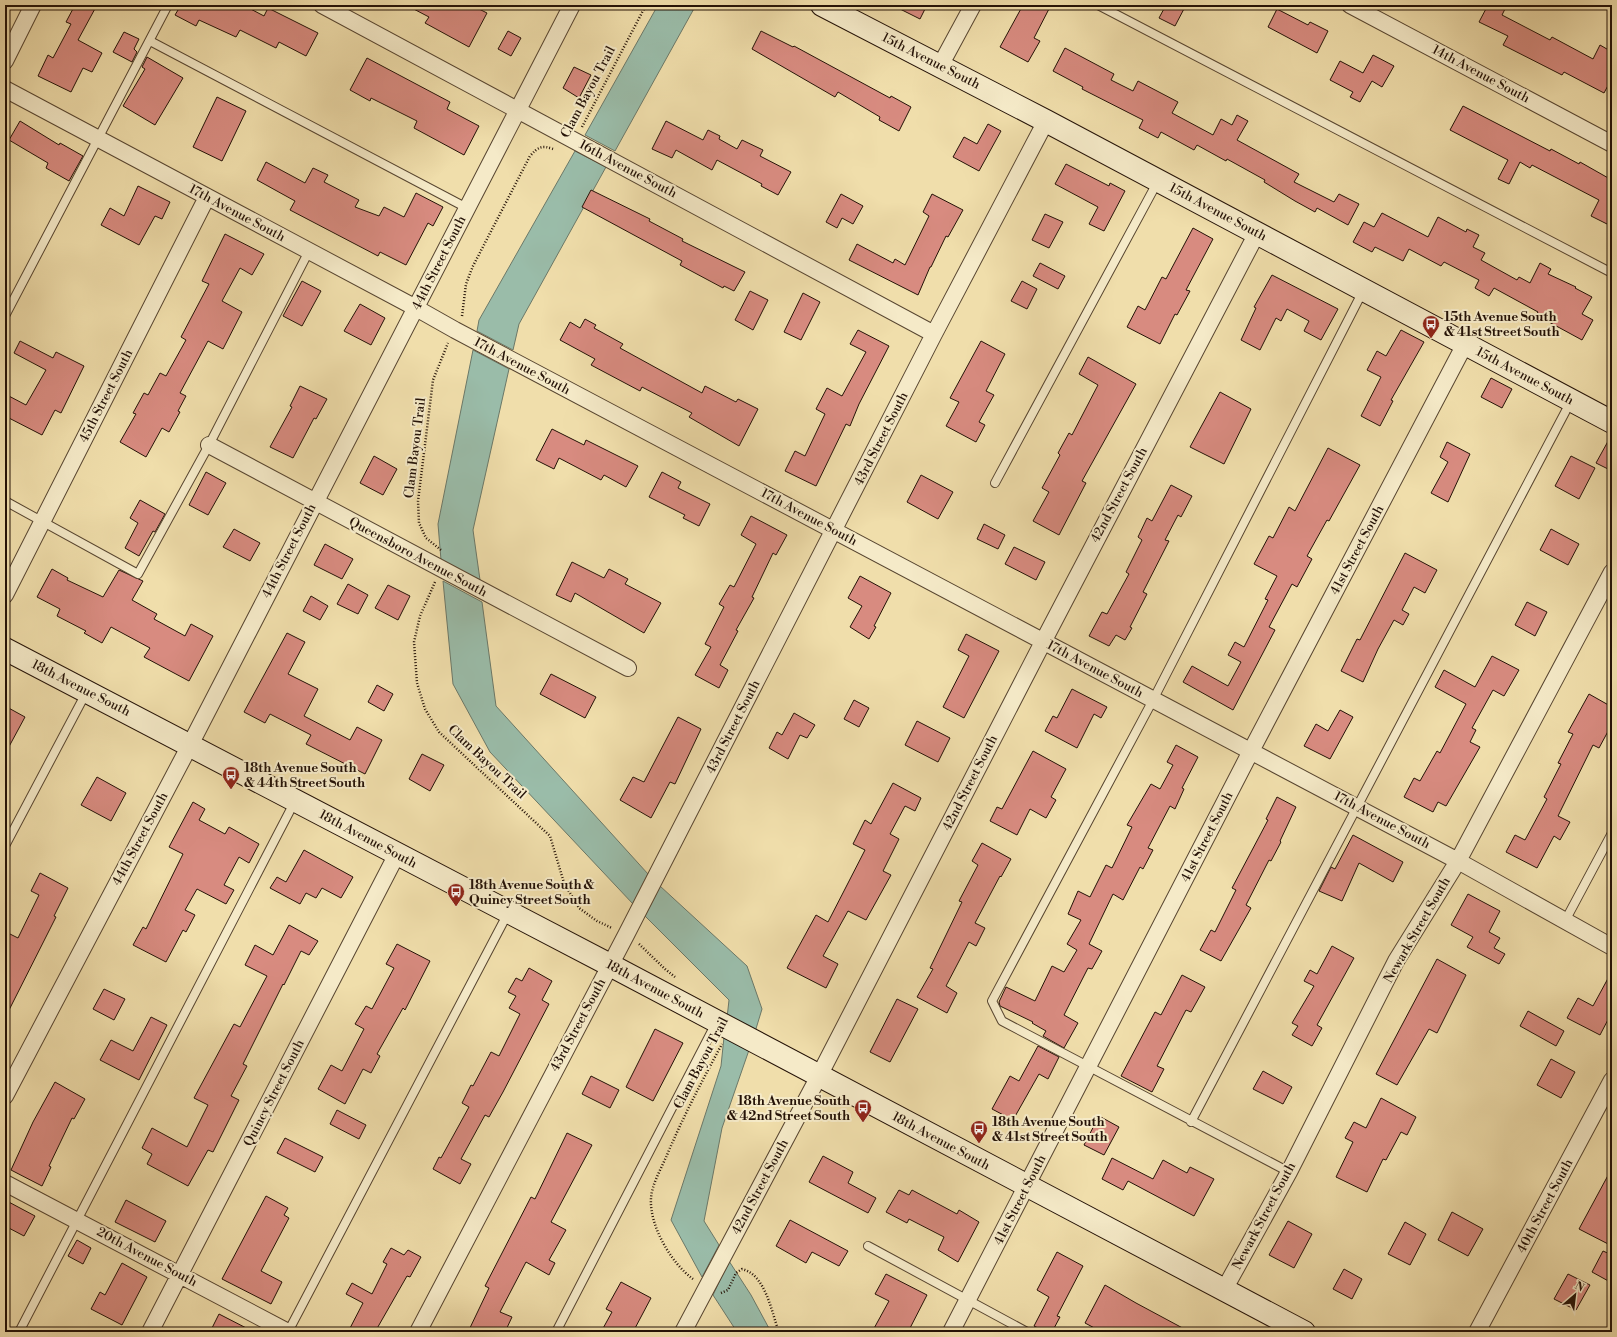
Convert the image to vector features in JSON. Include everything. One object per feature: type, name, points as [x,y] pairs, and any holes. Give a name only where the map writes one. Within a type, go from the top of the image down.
[{"type":"street","points":[[5,61],[33,5]]},
{"type":"street","name":"16th Avenue South","points":[[322,5],[518,109],[934,334]]},
{"type":"street","name":"15th Avenue South","points":[[822,5],[1046,121],[1612,422]]},
{"type":"street","points":[[940,66],[973,5]]},
{"type":"street","name":"14th Avenue South","points":[[1350,5],[1612,144]]},
{"type":"street","name":"44th Street South","points":[[5,1096],[190,745],[314,502],[416,308],[518,109],[567,7]]},
{"type":"street","name":"17th Avenue South","points":[[5,89],[455,330],[1458,861],[1612,947]]},
{"type":"street","name":"43rd Street South","points":[[418,1332],[626,935],[934,334],[1046,121]]},
{"type":"street","name":"45th Street South","points":[[5,594],[208,197]]},
{"type":"street","name":"42nd Street South","points":[[683,1332],[819,1076],[1043,642],[1257,233]]},
{"type":"street","name":"41st Street South","points":[[951,1332],[1251,751],[1465,344]]},
{"type":"street","name":"Queensboro Avenue South","points":[[209,445],[441,570],[628,668]]},
{"type":"street","name":"Newark Street South","points":[[1224,1290],[1288,1172],[1396,961],[1458,861],[1612,572]]},
{"type":"street","name":"18th Avenue South","points":[[5,649],[610,965],[1027,1187],[1304,1332]]},
{"type":"street","name":"Quincy Street South","points":[[150,1332],[397,854]]},
{"type":"street","name":"40th Street South","points":[[1477,1332],[1612,1080]]},
{"type":"street","name":"20th Avenue South","points":[[5,1183],[288,1332]]},
{"type":"lane","points":[[5,316],[168,5]]},
{"type":"lane","points":[[1098,5],[1612,273]]},
{"type":"lane","points":[[150,40],[467,208]]},
{"type":"lane","points":[[995,483],[1158,181]]},
{"type":"lane","points":[[5,501],[138,574],[209,445],[309,251]]},
{"type":"lane","points":[[1288,1172],[1088,1068],[1002,1021],[992,1001],[1153,700],[1363,290]]},
{"type":"lane","points":[[1191,1122],[1571,400]]},
{"type":"lane","points":[[5,846],[87,691]]},
{"type":"lane","points":[[19,1332],[295,800]]},
{"type":"lane","points":[[1565,921],[1612,833]]},
{"type":"lane","points":[[288,1332],[509,912]]},
{"type":"lane","points":[[556,1332],[723,1026]]},
{"type":"lane","points":[[868,1246],[1027,1332]]},
{"type":"path","name":"Clam Bayou Trail","points":[[646,5],[568,151],[561,152],[546,146],[538,147],[530,156],[473,266],[466,284],[461,320],[440,360],[433,380],[418,501],[419,523],[426,538],[441,549],[445,557],[441,570],[420,616],[414,642],[417,683],[425,709],[439,732],[550,836],[564,883],[579,908],[597,921],[626,935],[644,947],[665,970],[682,980]]},
{"type":"path","name":"Clam Bayou Trail","points":[[723,1026],[656,1181],[651,1198],[654,1221],[669,1255],[685,1274],[706,1288],[722,1294],[728,1290],[736,1273],[742,1269],[750,1271],[761,1282],[779,1332]]},
{"type":"shaded area","points":[[658,5],[696,5],[615,151],[585,135]]},
{"type":"shaded area","points":[[575,151],[606,167],[519,324],[513,350],[477,331],[479,320]]},
{"type":"shaded area","points":[[473,350],[509,369],[473,530],[480,580],[441,560],[438,524]]},
{"type":"shaded area","points":[[443,581],[482,602],[496,706],[648,874],[633,904],[490,752],[453,684]]},
{"type":"shaded area","points":[[660,886],[747,966],[762,1009],[755,1032],[727,1018],[729,1000],[645,916]]},
{"type":"shaded area","points":[[724,1037],[749,1050],[722,1128],[704,1221],[719,1245],[702,1277],[671,1220],[721,1066]]},
{"type":"shaded area","points":[[729,1261],[751,1295],[771,1332],[737,1332],[713,1295]]},
{"type":"building","points":[[75,5],[97,5],[78,40],[102,53],[92,72],[83,68],[71,92],[38,76],[48,55],[53,58],[71,24],[66,22]]},
{"type":"building","points":[[181,5],[243,5],[264,16],[268,8],[318,33],[306,56],[279,42],[276,48],[240,30],[236,37],[199,20],[196,26],[175,15]]},
{"type":"building","points":[[406,5],[471,5],[487,13],[469,47],[425,23],[429,17]]},
{"type":"building","points":[[892,5],[927,5],[920,19]]},
{"type":"building","points":[[1023,5],[1051,5],[1034,38],[1040,41],[1028,62],[1000,47]]},
{"type":"building","points":[[1166,5],[1186,5],[1175,26],[1159,18]]},
{"type":"building","points":[[1488,5],[1507,5],[1502,15],[1550,40],[1552,37],[1593,59],[1600,45],[1612,52],[1612,78],[1604,93],[1564,72],[1562,75],[1503,45],[1508,36],[1479,22]]},
{"type":"building","points":[[1277,9],[1308,25],[1310,22],[1328,31],[1317,53],[1268,27]]},
{"type":"building","points":[[508,31],[521,38],[511,56],[498,49]]},
{"type":"building","points":[[761,31],[793,47],[794,46],[890,98],[891,96],[911,107],[899,131],[879,120],[880,117],[838,92],[835,97],[752,49]]},
{"type":"building","points":[[124,32],[139,39],[134,49],[137,52],[132,62],[113,52]]},
{"type":"building","points":[[1065,48],[1114,74],[1111,80],[1133,91],[1138,81],[1178,102],[1172,113],[1213,135],[1221,119],[1232,125],[1237,115],[1248,121],[1237,140],[1299,174],[1294,182],[1334,202],[1339,194],[1359,204],[1348,225],[1317,208],[1315,212],[1264,182],[1265,180],[1227,159],[1226,161],[1197,145],[1194,150],[1161,132],[1158,138],[1139,128],[1143,120],[1082,89],[1083,87],[1053,71]]},
{"type":"building","points":[[1373,55],[1394,66],[1382,87],[1372,81],[1360,102],[1350,97],[1353,92],[1330,80],[1340,61],[1363,73]]},
{"type":"building","points":[[147,57],[183,78],[155,125],[123,106],[145,69],[142,67]]},
{"type":"building","points":[[367,58],[450,102],[447,109],[479,126],[464,155],[414,128],[417,121],[371,98],[370,101],[350,90]]},
{"type":"building","points":[[574,67],[591,75],[579,98],[563,88]]},
{"type":"building","points":[[217,97],[246,111],[222,161],[193,147]]},
{"type":"building","points":[[1463,106],[1550,151],[1551,149],[1579,164],[1580,162],[1610,179],[1612,175],[1612,213],[1607,224],[1591,216],[1599,200],[1532,165],[1530,168],[1520,162],[1509,184],[1498,179],[1508,160],[1450,130]]},
{"type":"building","points":[[20,121],[59,145],[60,143],[83,156],[69,181],[46,168],[48,163],[9,140]]},
{"type":"building","points":[[666,121],[703,140],[708,130],[720,136],[719,139],[737,149],[742,140],[763,150],[760,156],[791,172],[778,195],[761,186],[762,184],[717,160],[712,170],[676,150],[672,158],[652,149]]},
{"type":"building","points":[[988,124],[1001,131],[979,171],[953,157],[964,137],[977,144]]},
{"type":"building","points":[[266,162],[305,183],[313,168],[328,175],[324,182],[359,200],[355,207],[379,216],[384,207],[404,217],[416,193],[443,207],[433,226],[428,223],[406,265],[380,252],[378,256],[290,210],[295,201],[257,180]]},
{"type":"building","points":[[1066,164],[1109,186],[1110,183],[1125,191],[1104,231],[1089,224],[1098,207],[1055,184]]},
{"type":"building","points":[[138,186],[170,202],[162,219],[155,216],[139,245],[101,225],[110,208],[124,216]]},
{"type":"building","points":[[591,190],[650,219],[649,221],[683,239],[682,241],[745,272],[734,291],[724,286],[723,288],[680,265],[682,261],[582,207]]},
{"type":"building","points":[[841,194],[863,206],[853,224],[842,218],[837,228],[826,222]]},
{"type":"building","points":[[932,194],[963,210],[948,237],[946,236],[918,295],[849,260],[857,244],[893,263],[895,259],[905,265],[929,216],[923,212]]},
{"type":"building","points":[[1382,213],[1428,237],[1438,217],[1466,232],[1467,229],[1479,235],[1473,247],[1485,253],[1481,260],[1517,280],[1519,277],[1530,283],[1540,263],[1551,269],[1548,274],[1576,287],[1575,288],[1592,297],[1582,314],[1593,320],[1582,340],[1536,315],[1538,312],[1494,288],[1489,296],[1475,288],[1479,280],[1444,262],[1441,266],[1409,249],[1403,261],[1375,247],[1372,252],[1353,242],[1364,222],[1374,227]]},
{"type":"building","points":[[1045,214],[1063,222],[1049,248],[1032,240]]},
{"type":"building","points":[[1193,228],[1213,239],[1186,290],[1190,291],[1177,315],[1175,314],[1160,344],[1127,327],[1138,306],[1145,310],[1162,277],[1166,279]]},
{"type":"building","points":[[225,234],[264,254],[252,275],[240,268],[222,301],[242,312],[223,349],[208,341],[180,393],[186,396],[178,411],[180,412],[169,432],[162,428],[146,457],[120,442],[136,414],[133,413],[144,393],[148,395],[160,373],[166,376],[186,340],[181,337],[209,284],[202,281]]},
{"type":"building","points":[[1040,263],[1065,276],[1058,289],[1033,276]]},
{"type":"building","points":[[1272,275],[1338,309],[1321,340],[1304,331],[1309,321],[1287,309],[1281,321],[1276,318],[1260,350],[1241,340],[1256,308],[1254,307]]},
{"type":"building","points":[[302,281],[321,291],[302,326],[283,316]]},
{"type":"building","points":[[1022,281],[1037,289],[1027,309],[1011,301]]},
{"type":"building","points":[[750,291],[768,300],[753,330],[735,320]]},
{"type":"building","points":[[803,293],[820,302],[801,340],[784,332]]},
{"type":"building","points":[[360,304],[385,318],[371,345],[344,331]]},
{"type":"building","points":[[585,319],[596,325],[594,328],[623,344],[620,348],[702,393],[705,386],[736,402],[738,399],[758,409],[739,446],[689,417],[692,413],[642,387],[640,391],[591,365],[595,359],[560,340],[570,322],[580,328]]},
{"type":"building","points":[[858,330],[889,346],[859,404],[850,426],[846,424],[816,486],[785,471],[795,451],[805,456],[825,414],[816,409],[827,388],[842,396],[866,352],[850,344]]},
{"type":"building","points":[[1401,330],[1424,342],[1391,400],[1393,401],[1380,426],[1361,416],[1381,377],[1367,370],[1377,351],[1386,356]]},
{"type":"building","points":[[20,341],[53,358],[56,352],[84,366],[61,413],[55,410],[42,435],[5,416],[5,394],[26,405],[46,370],[14,353]]},
{"type":"building","points":[[981,341],[1005,354],[986,391],[994,395],[979,422],[985,425],[976,442],[946,426],[959,402],[950,398]]},
{"type":"building","points":[[1088,357],[1136,384],[1082,481],[1086,483],[1059,535],[1033,521],[1049,492],[1042,488],[1060,455],[1058,453],[1069,433],[1072,435],[1098,385],[1079,374]]},
{"type":"building","points":[[1491,378],[1512,389],[1502,408],[1481,397]]},
{"type":"building","points":[[300,386],[327,399],[316,419],[314,418],[293,458],[270,447],[292,407],[290,406]]},
{"type":"building","points":[[1220,392],[1251,409],[1224,464],[1190,447]]},
{"type":"building","points":[[552,429],[584,445],[586,440],[638,466],[626,487],[604,475],[601,480],[559,458],[554,469],[536,460]]},
{"type":"building","points":[[1612,434],[1612,471],[1596,463]]},
{"type":"building","points":[[1447,442],[1470,454],[1448,502],[1431,493],[1448,462],[1440,457]]},
{"type":"building","points":[[1328,448],[1360,465],[1329,521],[1327,520],[1307,556],[1312,559],[1297,587],[1292,584],[1269,627],[1275,630],[1233,710],[1183,682],[1192,666],[1228,686],[1241,662],[1228,655],[1235,642],[1244,647],[1268,600],[1265,599],[1277,576],[1254,564],[1269,536],[1273,538],[1289,507],[1295,511]]},
{"type":"building","points":[[374,456],[397,469],[383,495],[360,483]]},
{"type":"building","points":[[1571,456],[1595,468],[1579,499],[1555,486]]},
{"type":"building","points":[[206,472],[226,483],[208,515],[189,505]]},
{"type":"building","points":[[662,472],[681,482],[678,488],[710,504],[699,526],[683,518],[685,515],[649,497]]},
{"type":"building","points":[[921,475],[953,492],[938,519],[907,502]]},
{"type":"building","points":[[1171,485],[1192,496],[1181,517],[1178,515],[1165,540],[1169,541],[1143,592],[1147,594],[1130,627],[1132,628],[1125,640],[1116,635],[1109,646],[1089,636],[1102,612],[1107,614],[1129,574],[1126,572],[1142,540],[1138,537],[1147,518],[1152,521]]},
{"type":"building","points":[[140,500],[165,514],[155,532],[153,531],[139,556],[125,548],[138,523],[130,518]]},
{"type":"building","points":[[751,516],[787,535],[776,555],[773,553],[752,597],[754,598],[736,630],[738,631],[720,665],[728,670],[719,688],[695,675],[711,647],[705,644],[724,607],[719,604],[730,585],[734,587],[756,544],[741,535]]},
{"type":"building","points":[[984,524],[1005,535],[998,549],[977,539]]},
{"type":"building","points":[[234,529],[260,543],[250,561],[223,547]]},
{"type":"building","points":[[1551,529],[1579,544],[1568,565],[1540,550]]},
{"type":"building","points":[[325,544],[353,559],[342,579],[314,565]]},
{"type":"building","points":[[1014,547],[1045,562],[1036,580],[1005,564]]},
{"type":"building","points":[[1405,553],[1437,570],[1425,593],[1414,587],[1402,610],[1409,614],[1403,625],[1394,620],[1378,649],[1363,682],[1341,671],[1357,639],[1360,640]]},
{"type":"building","points":[[572,562],[604,578],[609,569],[628,579],[625,584],[661,603],[644,633],[575,593],[571,602],[556,595]]},
{"type":"building","points":[[52,569],[68,578],[67,580],[103,597],[119,570],[143,581],[132,600],[157,614],[154,619],[185,636],[191,624],[213,636],[189,681],[144,657],[150,648],[111,627],[102,643],[84,633],[86,631],[57,616],[60,609],[37,597]]},
{"type":"building","points":[[860,576],[891,593],[869,639],[850,627],[862,606],[848,598]]},
{"type":"building","points":[[348,584],[368,595],[358,614],[337,604]]},
{"type":"building","points":[[388,585],[410,596],[398,620],[375,608]]},
{"type":"building","points":[[311,596],[328,606],[320,620],[303,611]]},
{"type":"building","points":[[1527,602],[1547,612],[1535,636],[1515,625]]},
{"type":"building","points":[[287,633],[305,642],[288,674],[318,689],[304,716],[350,740],[357,727],[382,740],[365,774],[306,744],[311,735],[270,714],[265,723],[244,712]]},
{"type":"building","points":[[966,634],[999,651],[964,718],[943,707],[969,656],[958,650]]},
{"type":"building","points":[[1492,656],[1519,670],[1504,696],[1493,690],[1472,728],[1476,730],[1470,742],[1480,747],[1446,806],[1438,802],[1433,812],[1404,797],[1414,778],[1420,781],[1437,751],[1440,753],[1466,704],[1435,687],[1444,670],[1475,687]]},
{"type":"building","points":[[551,674],[596,697],[585,718],[540,694]]},
{"type":"building","points":[[377,685],[393,694],[384,711],[368,702]]},
{"type":"building","points":[[1072,689],[1107,707],[1101,718],[1094,714],[1077,748],[1045,731],[1053,716],[1057,718]]},
{"type":"building","points":[[1589,694],[1612,707],[1612,724],[1599,748],[1593,745],[1558,816],[1570,822],[1560,840],[1554,836],[1537,868],[1506,852],[1515,835],[1525,840],[1547,799],[1544,797],[1561,764],[1558,763],[1573,734],[1568,732]]},
{"type":"building","points":[[854,700],[869,708],[859,727],[844,719]]},
{"type":"building","points":[[5,706],[25,717],[5,754]]},
{"type":"building","points":[[1340,710],[1353,717],[1330,759],[1304,746],[1316,724],[1328,731]]},
{"type":"building","points":[[794,713],[815,725],[807,738],[800,735],[788,759],[769,748],[777,732],[782,735]]},
{"type":"building","points":[[678,717],[701,729],[675,784],[670,782],[651,818],[620,800],[633,777],[644,782]]},
{"type":"building","points":[[917,721],[950,738],[938,762],[905,745]]},
{"type":"building","points":[[1176,745],[1198,757],[1182,788],[1184,789],[1175,809],[1170,806],[1148,848],[1153,850],[1143,869],[1140,867],[1123,900],[1113,894],[1089,944],[1102,951],[1092,969],[1088,968],[1064,1015],[1078,1023],[1064,1048],[1043,1036],[1046,1031],[1032,1023],[1033,1022],[1000,1006],[999,1002],[1006,987],[1035,1001],[1052,966],[1064,972],[1077,950],[1067,944],[1081,920],[1068,914],[1078,891],[1090,897],[1106,865],[1112,868],[1132,827],[1127,825],[1151,784],[1160,789],[1173,765],[1167,762]]},
{"type":"building","points":[[1033,751],[1066,769],[1051,797],[1056,800],[1046,818],[1030,809],[1017,835],[990,821],[997,807],[1002,809]]},
{"type":"building","points":[[422,754],[444,765],[430,791],[409,779]]},
{"type":"building","points":[[97,777],[126,793],[111,821],[81,805]]},
{"type":"building","points":[[893,783],[921,798],[915,811],[905,806],[890,834],[899,839],[883,871],[891,875],[866,920],[848,911],[823,956],[838,964],[826,988],[787,968],[816,915],[828,922],[865,850],[853,844],[865,820],[871,824]]},
{"type":"building","points":[[1277,797],[1296,807],[1280,841],[1281,842],[1271,861],[1269,860],[1246,905],[1251,908],[1221,961],[1200,950],[1211,930],[1215,932],[1236,890],[1232,888],[1268,820],[1266,819]]},
{"type":"building","points":[[193,802],[205,809],[199,820],[225,834],[229,827],[259,844],[249,863],[239,857],[224,885],[234,890],[226,904],[197,889],[185,910],[195,915],[186,932],[183,930],[166,962],[133,945],[143,927],[146,929],[183,854],[169,847]]},
{"type":"building","points":[[1353,835],[1403,862],[1393,882],[1359,863],[1342,901],[1319,891],[1331,867],[1335,869]]},
{"type":"building","points":[[982,843],[1011,859],[1001,877],[1000,876],[975,923],[985,928],[976,946],[969,942],[946,986],[957,993],[947,1013],[917,997],[933,969],[930,968],[962,902],[959,901],[978,865],[972,861]]},
{"type":"building","points":[[304,850],[353,877],[341,898],[322,888],[316,898],[306,893],[300,904],[270,888],[277,877],[286,882]]},
{"type":"building","points":[[40,873],[68,888],[54,916],[56,917],[5,1018],[5,944],[10,934],[18,938],[39,895],[31,891]]},
{"type":"building","points":[[1468,894],[1500,911],[1489,932],[1500,938],[1494,948],[1505,954],[1499,964],[1467,947],[1473,937],[1451,925]]},
{"type":"building","points":[[289,925],[318,941],[309,955],[301,951],[284,985],[283,984],[243,1064],[247,1066],[231,1096],[239,1100],[213,1152],[208,1150],[188,1186],[147,1164],[152,1154],[142,1148],[152,1128],[187,1147],[208,1105],[194,1098],[234,1024],[240,1027],[267,976],[245,965],[255,945],[273,955]]},
{"type":"building","points":[[397,944],[430,961],[405,1010],[403,1008],[377,1054],[380,1056],[371,1073],[363,1069],[345,1104],[318,1089],[331,1065],[342,1071],[364,1029],[355,1024],[366,1006],[372,1009],[394,968],[386,964]]},
{"type":"building","points":[[1332,946],[1354,958],[1317,1025],[1322,1028],[1312,1046],[1292,1035],[1298,1026],[1292,1023],[1314,986],[1304,981],[1310,970],[1317,974]]},
{"type":"building","points":[[1437,959],[1466,975],[1437,1033],[1429,1029],[1397,1085],[1376,1074]]},
{"type":"building","points":[[529,968],[552,981],[542,1000],[549,1004],[489,1117],[485,1115],[461,1159],[471,1164],[460,1184],[433,1169],[439,1157],[441,1158],[469,1107],[462,1103],[471,1085],[473,1086],[491,1052],[499,1056],[520,1014],[509,1008],[516,996],[508,992],[516,978],[522,981]]},
{"type":"building","points":[[1612,971],[1612,1012],[1600,1035],[1567,1018],[1578,998],[1593,1006]]},
{"type":"building","points":[[1182,975],[1205,987],[1191,1012],[1186,1010],[1157,1066],[1164,1069],[1152,1092],[1121,1076],[1155,1012],[1161,1015]]},
{"type":"building","points":[[104,989],[125,999],[114,1020],[93,1009]]},
{"type":"building","points":[[897,999],[918,1009],[890,1062],[870,1052]]},
{"type":"building","points":[[1528,1011],[1564,1031],[1556,1046],[1520,1026]]},
{"type":"building","points":[[151,1017],[167,1025],[139,1080],[100,1060],[111,1040],[133,1051]]},
{"type":"building","points":[[655,1029],[683,1043],[653,1101],[626,1087]]},
{"type":"building","points":[[1038,1046],[1059,1057],[1048,1079],[1039,1074],[1013,1120],[992,1109],[1010,1076],[1019,1081]]},
{"type":"building","points":[[1551,1059],[1575,1072],[1561,1098],[1537,1085]]},
{"type":"building","points":[[1263,1071],[1292,1087],[1283,1104],[1253,1089]]},
{"type":"building","points":[[591,1076],[619,1090],[610,1108],[582,1094]]},
{"type":"building","points":[[55,1082],[85,1099],[74,1119],[72,1118],[49,1166],[51,1167],[42,1186],[11,1170],[33,1122]]},
{"type":"building","points":[[1381,1098],[1416,1117],[1407,1135],[1401,1132],[1386,1160],[1383,1159],[1367,1192],[1336,1177],[1353,1142],[1345,1138],[1354,1122],[1366,1128]]},
{"type":"building","points":[[337,1110],[366,1125],[359,1139],[330,1124]]},
{"type":"building","points":[[1099,1116],[1119,1127],[1104,1155],[1084,1145]]},
{"type":"building","points":[[567,1133],[592,1145],[551,1222],[566,1230],[549,1260],[555,1263],[549,1275],[526,1262],[500,1312],[512,1317],[505,1332],[468,1332],[489,1288],[485,1286],[531,1197],[535,1199]]},
{"type":"building","points":[[285,1138],[323,1157],[315,1172],[277,1153]]},
{"type":"building","points":[[823,1156],[853,1172],[848,1183],[876,1198],[868,1213],[809,1182]]},
{"type":"building","points":[[1112,1158],[1153,1179],[1163,1160],[1187,1173],[1190,1167],[1214,1179],[1194,1216],[1128,1181],[1123,1190],[1102,1179]]},
{"type":"building","points":[[1612,1168],[1612,1246],[1579,1229]]},
{"type":"building","points":[[899,1190],[909,1195],[912,1190],[957,1214],[959,1210],[979,1222],[958,1262],[938,1250],[944,1237],[909,1219],[907,1223],[886,1212]]},
{"type":"building","points":[[266,1196],[288,1208],[284,1215],[289,1218],[261,1271],[282,1282],[271,1304],[222,1279]]},
{"type":"building","points":[[5,1200],[35,1216],[24,1236],[5,1226]]},
{"type":"building","points":[[126,1200],[166,1221],[155,1242],[115,1222]]},
{"type":"building","points":[[1452,1212],[1483,1229],[1468,1256],[1438,1240]]},
{"type":"building","points":[[790,1220],[848,1251],[839,1266],[812,1252],[806,1263],[776,1246]]},
{"type":"building","points":[[1288,1221],[1312,1234],[1294,1268],[1269,1255]]},
{"type":"building","points":[[1405,1222],[1426,1234],[1410,1265],[1388,1254]]},
{"type":"building","points":[[77,1240],[91,1248],[83,1264],[68,1256]]},
{"type":"building","points":[[391,1248],[404,1255],[408,1250],[421,1257],[410,1277],[407,1276],[375,1332],[348,1332],[363,1303],[346,1294],[352,1283],[372,1294],[387,1264],[383,1262]]},
{"type":"building","points":[[1603,1251],[1612,1255],[1612,1283],[1592,1272]]},
{"type":"building","points":[[1057,1252],[1083,1266],[1057,1316],[1060,1317],[1052,1332],[1046,1332],[1034,1326],[1049,1297],[1037,1290]]},
{"type":"building","points":[[122,1263],[147,1277],[122,1325],[91,1309],[100,1292],[105,1295]]},
{"type":"building","points":[[1344,1269],[1362,1279],[1352,1299],[1333,1289]]},
{"type":"building","points":[[886,1274],[927,1295],[908,1332],[872,1332],[889,1301],[875,1294]]},
{"type":"building","points":[[1568,1274],[1590,1285],[1576,1310],[1554,1299]]},
{"type":"building","points":[[621,1282],[651,1298],[633,1332],[601,1332],[612,1312],[606,1309]]},
{"type":"building","points":[[1105,1285],[1190,1332],[1102,1332],[1085,1323]]},
{"type":"building","points":[[219,1314],[254,1332],[210,1332]]},
{"type":"place","name":"15th Avenue South & 41st Street South","points":[[1431,339]]},
{"type":"place","name":"18th Avenue South & 44th Street South","points":[[231,790]]},
{"type":"place","name":"18th Avenue South & Quincy Street South","points":[[456,907]]},
{"type":"place","name":"18th Avenue South & 42nd Street South","points":[[863,1123]]},
{"type":"place","name":"18th Avenue South & 41st Street South","points":[[979,1144]]}]
